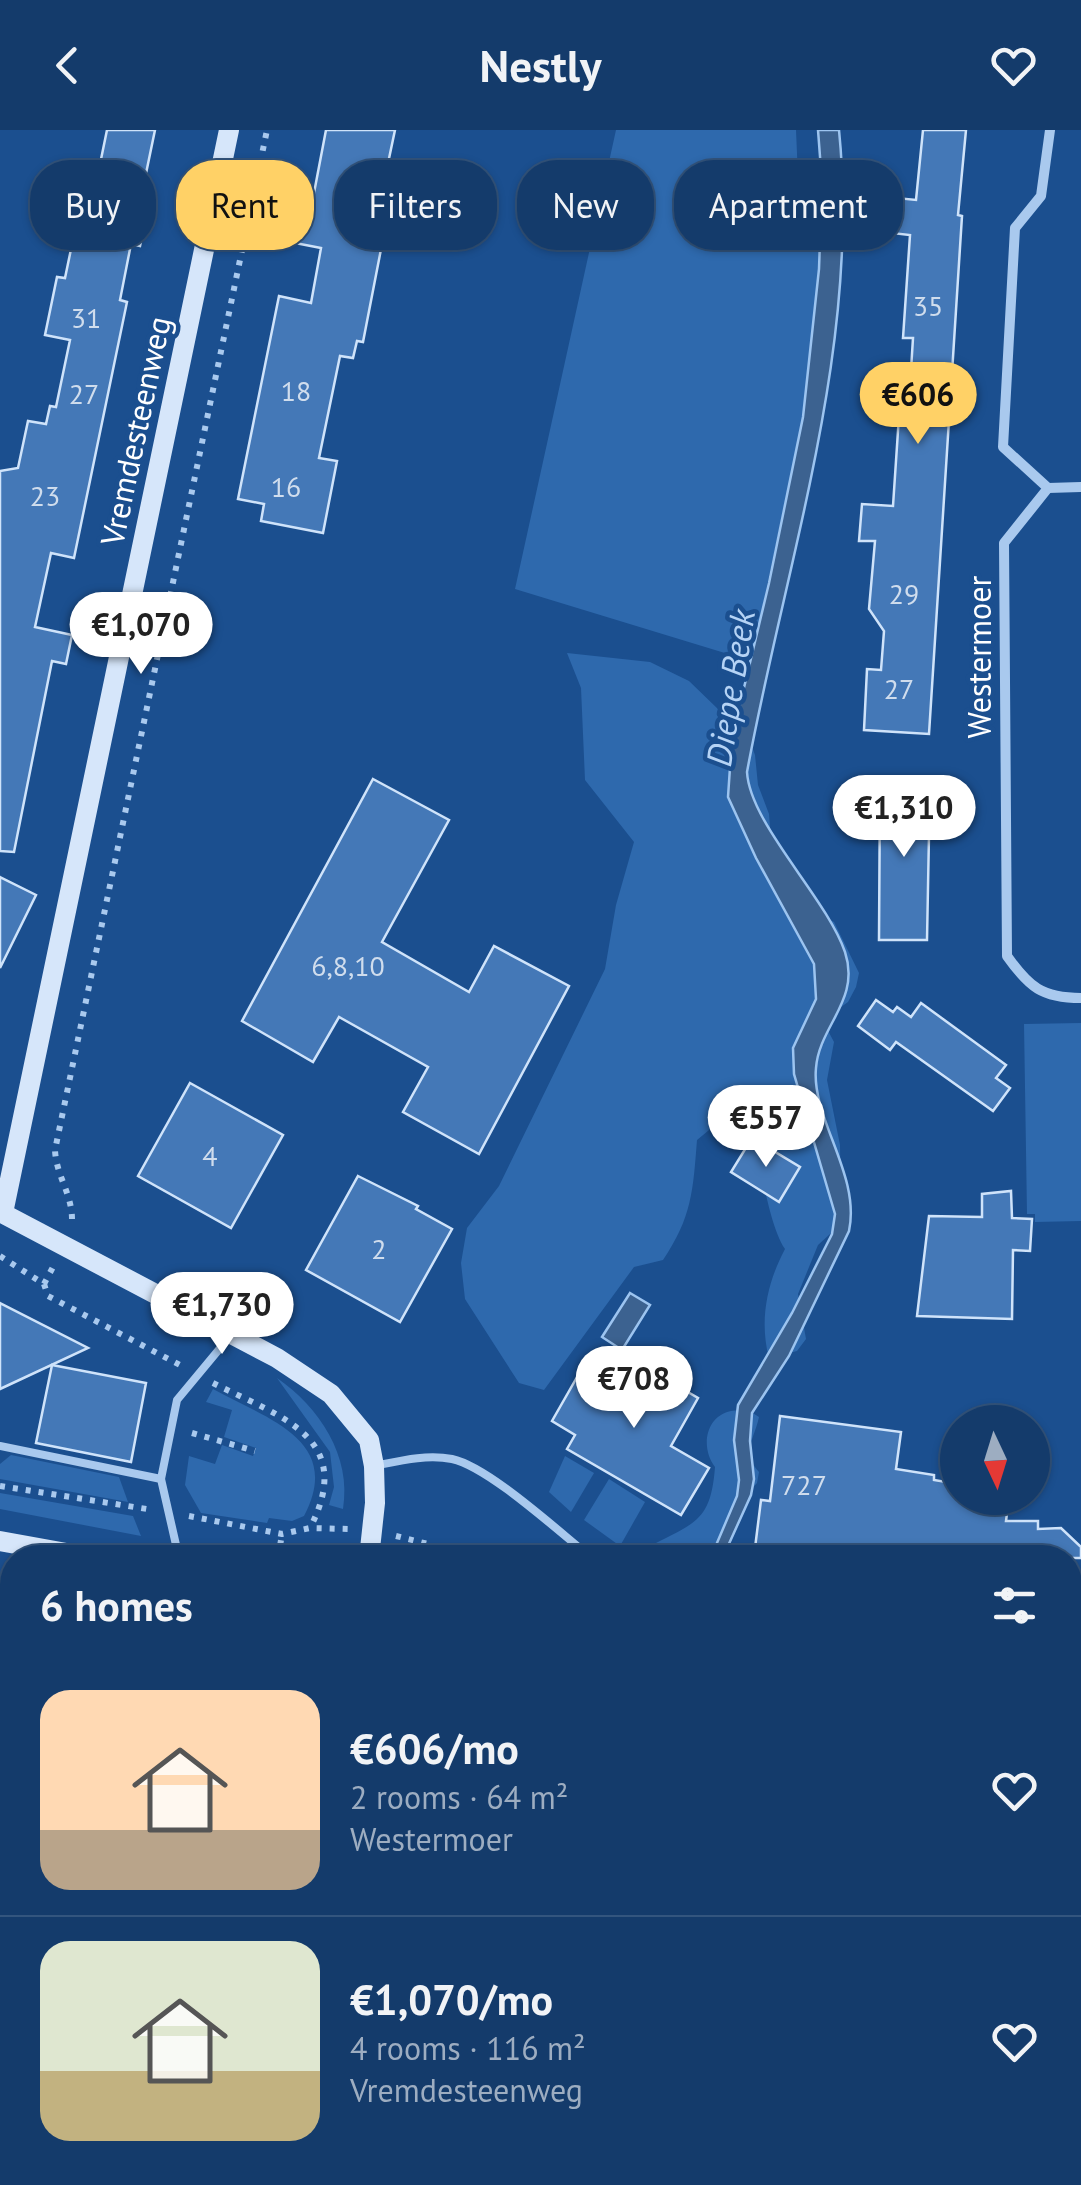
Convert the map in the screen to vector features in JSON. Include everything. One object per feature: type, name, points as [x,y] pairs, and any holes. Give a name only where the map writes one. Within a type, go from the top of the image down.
[{"type":"street","name":"Vremdesteenweg","points":[[1,1212],[228,130]]},
{"type":"street","points":[[1050,130],[1041,196],[1015,228],[1003,447],[1048,488],[1081,488]]},
{"type":"street","name":"Westermoer","points":[[1048,488],[1004,544],[1007,956],[1027,984],[1057,998],[1081,998]]},
{"type":"street","points":[[1,1212],[277,1358],[331,1394],[369,1440],[374,1466],[370,1545]]},
{"type":"lane","points":[[175,1545],[161,1479],[177,1400],[232,1334]]},
{"type":"lane","points":[[0,1446],[161,1479]]},
{"type":"lane","points":[[374,1466],[414,1458],[454,1459],[487,1476],[575,1545]]},
{"type":"path","points":[[0,1256],[44,1284],[72,1220],[72,1206],[55,1166],[54,1150],[268,130]]},
{"type":"path","points":[[172,1427],[255,1451]]},
{"type":"path","points":[[372,1530],[429,1545]]},
{"type":"path","points":[[280,1545],[282,1534]]},
{"type":"shaded area","points":[[616,130],[796,130],[797,160],[674,160],[674,250],[820,250],[803,417],[751,661],[515,589],[590,250],[654,250],[654,160],[609,160]]},
{"type":"shaded area","points":[[818,130],[839,130],[840,160],[820,160]]},
{"type":"shaded area","points":[[820,250],[841,250],[830,373],[816,454],[747,772],[761,814],[822,908],[845,952],[848,984],[819,1053],[816,1087],[843,1168],[851,1210],[849,1231],[789,1356],[752,1413],[751,1495],[728,1545],[716,1545],[737,1496],[734,1440],[738,1405],[792,1313],[832,1234],[835,1214],[794,1074],[793,1048],[816,999],[814,964],[756,858],[728,797],[732,738],[803,417]]},
{"type":"shaded area","points":[[567,653],[650,662],[689,681],[749,739],[758,785],[769,814],[771,840],[819,914],[834,922],[859,973],[848,1002],[830,1015],[826,1027],[834,1042],[827,1080],[840,1145],[841,1224],[818,1245],[798,1294],[806,1339],[797,1351],[769,1358],[766,1302],[785,1249],[771,1214],[755,1148],[727,1139],[720,1121],[697,1140],[689,1203],[680,1230],[663,1260],[634,1267],[544,1390],[519,1383],[465,1299],[461,1263],[467,1228],[499,1186],[605,969],[616,905],[634,842],[585,780],[581,688]]},
{"type":"shaded area","points":[[1081,1023],[1081,1221],[1035,1222],[1035,1214],[1027,1214],[1024,1024]]},
{"type":"shaded area","points":[[630,1293],[650,1305],[622,1350],[602,1337]]},
{"type":"shaded area","points":[[277,1378],[306,1403],[329,1435],[342,1470],[343,1509],[329,1505],[334,1487],[330,1452]]},
{"type":"shaded area","points":[[213,1389],[276,1422],[307,1450],[314,1468],[314,1490],[304,1516],[292,1521],[269,1518],[267,1523],[201,1513],[185,1485],[189,1456],[215,1464],[222,1445],[253,1456],[256,1448],[224,1437],[232,1410],[206,1402]]},
{"type":"shaded area","points":[[748,1410],[759,1417],[750,1452],[759,1472],[757,1483],[742,1500],[721,1545],[656,1545],[692,1523],[705,1508],[715,1467],[708,1452],[708,1434],[715,1420],[731,1411]]},
{"type":"shaded area","points":[[11,1455],[119,1477],[128,1502],[0,1479],[0,1464]]},
{"type":"shaded area","points":[[565,1456],[594,1473],[571,1512],[549,1492]]},
{"type":"shaded area","points":[[609,1479],[645,1502],[621,1545],[584,1520]]},
{"type":"shaded area","points":[[0,1493],[133,1516],[141,1536],[0,1509]]},
{"type":"building","points":[[107,130],[155,130],[149,160],[101,160]]},
{"type":"building","points":[[326,130],[395,130],[389,160],[334,160],[334,250],[381,250],[363,342],[357,341],[353,358],[340,356],[319,458],[337,461],[323,533],[261,521],[264,504],[238,499],[279,296],[311,303],[321,248],[314,247],[314,193]]},
{"type":"building","points":[[923,130],[966,130],[929,734],[864,730],[867,669],[881,670],[884,631],[869,609],[875,541],[859,541],[862,504],[893,506],[900,401],[909,402],[913,338],[903,338],[910,235],[903,234],[903,199],[916,200]]},
{"type":"building","points":[[71,250],[130,250],[120,300],[127,302],[74,558],[51,553],[35,627],[72,635],[66,664],[52,661],[14,852],[0,851],[0,471],[18,468],[28,421],[46,424],[50,406],[56,407],[70,340],[45,335],[57,277],[65,278]]},
{"type":"building","points":[[373,779],[449,820],[382,942],[469,992],[494,946],[569,986],[479,1154],[403,1112],[428,1067],[339,1017],[313,1062],[242,1021]]},
{"type":"building","points":[[880,782],[930,782],[927,940],[879,940]]},
{"type":"building","points":[[0,877],[36,895],[0,968]]},
{"type":"building","points":[[876,1000],[893,1012],[897,1007],[911,1017],[921,1003],[1006,1065],[996,1078],[1010,1088],[993,1111],[896,1042],[890,1050],[858,1026]]},
{"type":"building","points":[[190,1083],[283,1135],[231,1228],[138,1176]]},
{"type":"building","points":[[752,1138],[800,1167],[779,1202],[731,1172]]},
{"type":"building","points":[[358,1176],[418,1206],[416,1209],[452,1229],[400,1322],[306,1270]]},
{"type":"building","points":[[1011,1191],[1012,1218],[1032,1219],[1030,1251],[1013,1250],[1012,1319],[917,1316],[929,1216],[982,1217],[982,1194]]},
{"type":"building","points":[[0,1303],[88,1348],[0,1389]]},
{"type":"building","points":[[624,1355],[698,1398],[671,1446],[709,1468],[681,1515],[567,1449],[575,1435],[552,1421],[584,1365],[609,1380]]},
{"type":"building","points":[[52,1365],[146,1383],[131,1462],[36,1443]]},
{"type":"building","points":[[780,1416],[901,1432],[896,1469],[934,1475],[934,1480],[940,1481],[940,1515],[1007,1515],[1006,1521],[1038,1521],[1038,1529],[1061,1528],[1079,1545],[755,1545],[761,1500],[770,1501]]},
{"type":"water label","name":"Diepe Beek","points":[[731,688]]}]
